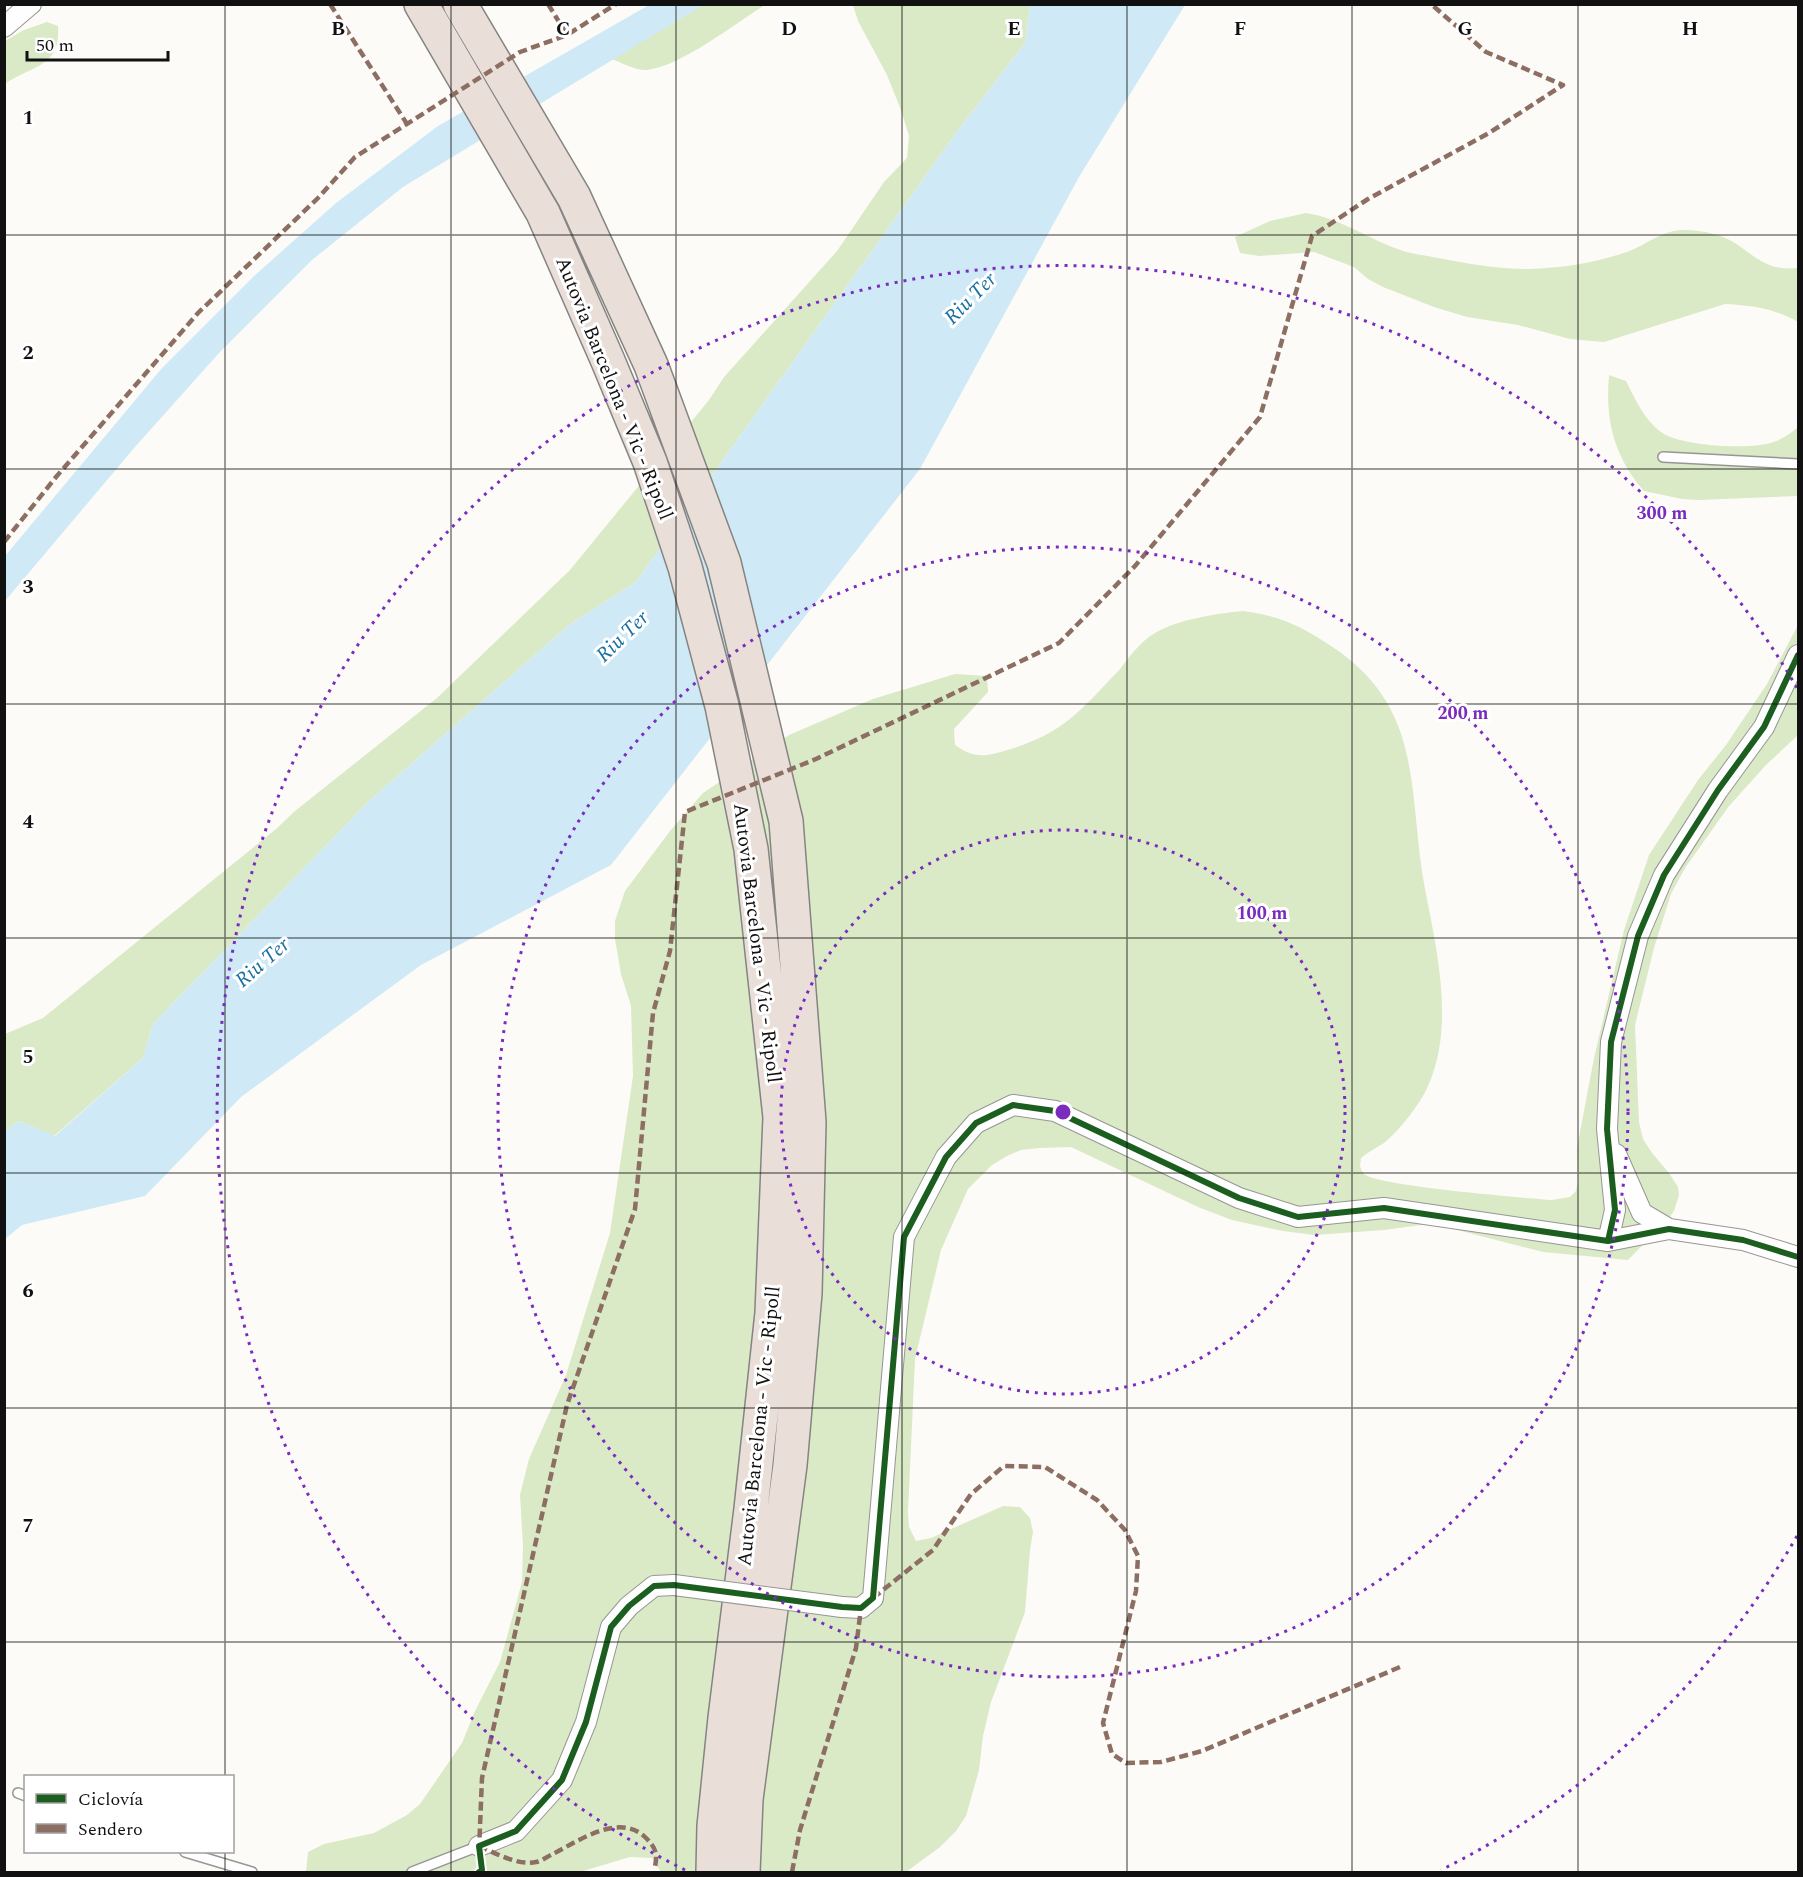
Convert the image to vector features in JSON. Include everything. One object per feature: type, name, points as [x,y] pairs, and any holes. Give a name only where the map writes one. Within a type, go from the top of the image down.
[{"type":"highway","name":"Autovia Barcelona - Vic - Ripoll","points":[[422,4],[543,213],[650,462],[685,567],[722,706],[751,849],[780,1117],[771,1313],[752,1509],[723,1728],[714,1826],[713,1872]]},
{"type":"highway","name":"Autovia Barcelona - Vic - Ripoll","points":[[460,4],[574,197],[651,365],[724,563],[786,821],[809,1122],[805,1293],[790,1465],[746,1799],[743,1872]]},
{"type":"street","points":[[4,27],[31,4]]},
{"type":"street","points":[[1608,1241],[1615,1210],[1607,1129],[1611,1042],[1638,936],[1664,875],[1718,790],[1764,727],[1798,655]]},
{"type":"street","points":[[478,1846],[516,1831],[562,1780],[586,1722],[611,1627],[629,1606],[654,1586],[674,1585],[842,1607],[861,1608],[873,1598],[904,1237],[946,1157],[976,1123],[1013,1105],[1055,1111],[1239,1198],[1298,1217],[1384,1208],[1608,1241],[1669,1229],[1743,1240],[1798,1257]]},
{"type":"street","points":[[1607,1129],[1642,1213],[1669,1229]]},
{"type":"lane","points":[[1663,457],[1798,464]]},
{"type":"lane","points":[[412,1872],[478,1846]]},
{"type":"lane","points":[[191,1853],[252,1872]]},
{"type":"green space","points":[[703,5],[765,5],[691,53],[660,67],[639,69],[612,59]]},
{"type":"green space","points":[[853,5],[1030,5],[1025,43],[956,133],[636,582],[569,625],[368,802],[153,1024],[143,1058],[54,1136],[19,1121],[5,1131],[5,1034],[43,1018],[276,829],[295,811],[437,698],[570,570],[709,400],[724,377],[837,251],[884,182],[907,158],[909,136],[887,75],[858,21]]},
{"type":"green space","points":[[47,22],[58,26],[58,40],[50,58],[5,84],[5,41],[24,30]]},
{"type":"green space","points":[[1306,213],[1343,224],[1403,251],[1472,264],[1518,269],[1591,262],[1635,249],[1669,232],[1685,230],[1705,232],[1733,241],[1759,260],[1772,266],[1798,268],[1798,322],[1763,308],[1725,304],[1604,342],[1570,339],[1518,325],[1467,317],[1434,307],[1383,287],[1368,279],[1354,267],[1314,252],[1259,256],[1240,253],[1235,237],[1270,221]]},
{"type":"green space","points":[[1609,375],[1626,381],[1652,424],[1664,434],[1674,438],[1699,444],[1755,445],[1779,440],[1798,427],[1798,496],[1699,500],[1644,491],[1625,465],[1614,437],[1610,423]]},
{"type":"green space","points":[[1243,611],[1279,619],[1300,627],[1331,646],[1362,670],[1383,697],[1398,725],[1407,755],[1441,988],[1441,1039],[1436,1063],[1420,1100],[1390,1138],[1361,1158],[1362,1171],[1375,1178],[1395,1183],[1552,1200],[1570,1197],[1576,1191],[1577,1148],[1594,1058],[1624,930],[1649,855],[1698,780],[1726,745],[1767,684],[1798,625],[1798,735],[1766,765],[1729,806],[1685,868],[1671,894],[1654,948],[1635,1025],[1639,1122],[1643,1139],[1678,1187],[1679,1195],[1669,1218],[1628,1260],[1543,1252],[1438,1225],[1314,1235],[1232,1220],[1198,1207],[1071,1147],[1021,1150],[1007,1156],[992,1165],[968,1189],[941,1250],[915,1359],[908,1512],[909,1527],[916,1541],[931,1538],[1003,1506],[1020,1507],[1030,1518],[1033,1532],[1025,1612],[991,1702],[983,1736],[979,1770],[966,1816],[956,1831],[940,1847],[906,1872],[661,1872],[652,1858],[630,1857],[580,1872],[306,1872],[308,1852],[324,1844],[374,1833],[407,1815],[420,1804],[462,1743],[475,1711],[500,1662],[522,1582],[523,1545],[520,1495],[529,1459],[566,1375],[610,1233],[633,1076],[631,1006],[621,974],[615,939],[615,921],[625,891],[670,831],[703,793],[789,735],[873,699],[955,674],[987,676],[988,692],[954,729],[955,745],[976,755],[1003,751],[1040,738],[1073,717],[1140,645],[1155,633],[1164,628],[1210,615]]},
{"type":"water","points":[[649,5],[703,5],[403,187],[312,260],[219,353],[135,447],[5,601],[5,556],[162,368],[254,276],[336,203],[438,126]]},
{"type":"water","name":"Riu Ter","points":[[1030,5],[1185,5],[1079,177],[920,469],[611,865],[421,965],[241,1097],[145,1196],[22,1225],[5,1239],[5,1131],[19,1121],[55,1136],[143,1058],[153,1024],[368,802],[569,625],[636,582],[956,133],[1025,43]]},
{"type":"marked path","points":[[330,4],[407,124]]},
{"type":"marked path","points":[[548,4],[567,35]]},
{"type":"marked path","points":[[4,542],[56,477],[198,313],[318,198],[355,157],[520,52],[567,35],[616,4]]},
{"type":"marked path","points":[[479,1851],[482,1778],[567,1405],[635,1209],[653,1013],[670,951],[685,812],[816,759],[1059,643],[1135,566],[1260,417],[1312,236],[1368,199],[1489,133],[1563,85],[1486,52],[1431,4]]},
{"type":"marked path","points":[[873,1598],[933,1550],[971,1494],[1004,1466],[1045,1467],[1097,1500],[1125,1530],[1138,1556],[1136,1591],[1103,1723],[1112,1754],[1126,1763],[1161,1762],[1202,1751],[1400,1667]]},
{"type":"marked path","points":[[792,1872],[800,1830],[856,1648],[861,1608]]},
{"type":"marked path","points":[[479,1846],[514,1861],[529,1863],[543,1860],[600,1831],[624,1828],[636,1831],[652,1844],[656,1854],[655,1866]]},
{"type":"cycle path","points":[[1608,1241],[1615,1210],[1607,1129],[1611,1042],[1638,936],[1664,875],[1718,790],[1764,727],[1798,655]]},
{"type":"cycle path","points":[[479,1872],[482,1870],[479,1846],[516,1831],[562,1780],[586,1722],[611,1627],[629,1606],[654,1586],[674,1585],[842,1607],[861,1608],[873,1598],[904,1237],[946,1157],[976,1123],[1013,1105],[1055,1111],[1239,1198],[1298,1217],[1384,1208],[1608,1241],[1669,1229],[1743,1240],[1798,1257]]}]
